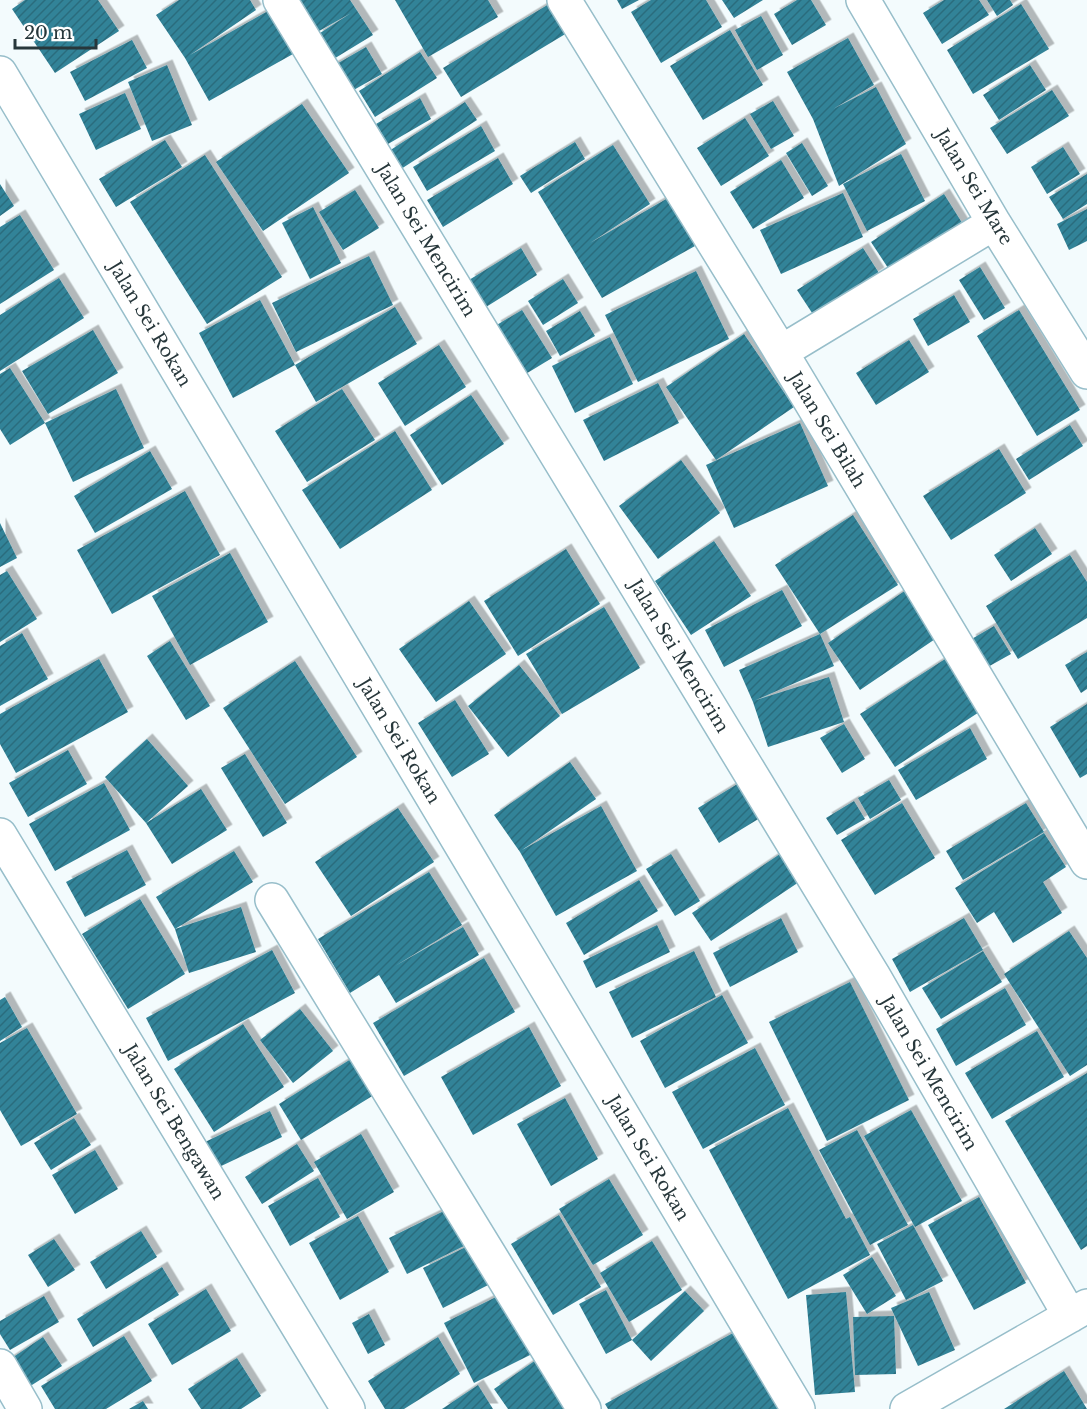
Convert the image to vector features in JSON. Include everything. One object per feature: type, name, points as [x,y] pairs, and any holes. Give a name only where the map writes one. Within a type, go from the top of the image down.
[{"type":"street","name":"Jalan Sei Mencirim","points":[[280,0],[873,975],[1081,1312]]},
{"type":"street","name":"Jalan Sei Bilah","points":[[564,0],[781,352],[1087,862]]},
{"type":"street","name":"Jalan Sei Mare","points":[[863,0],[994,223],[1087,372]]},
{"type":"street","name":"Jalan Sei Rokan","points":[[0,73],[798,1409]]},
{"type":"street","points":[[781,352],[994,223]]},
{"type":"street","name":"Jalan Sei Bengawan","points":[[0,835],[348,1409]]},
{"type":"street","points":[[272,900],[584,1409]]},
{"type":"street","points":[[907,1409],[1081,1312]]},
{"type":"street","points":[[0,1366],[25,1409]]},
{"type":"building","points":[[25,0],[98,0],[119,31],[55,73],[12,9]]},
{"type":"building","points":[[179,0],[250,0],[256,10],[190,55],[268,11],[293,54],[209,101],[185,58],[156,15]]},
{"type":"building","points":[[284,0],[350,0],[373,35],[332,60],[317,35],[351,13],[305,39]]},
{"type":"building","points":[[395,0],[488,0],[498,17],[428,57]]},
{"type":"building","points":[[617,0],[639,0],[622,9]]},
{"type":"building","points":[[651,0],[706,0],[722,27],[661,63],[631,12]]},
{"type":"building","points":[[722,0],[763,0],[734,18]]},
{"type":"building","points":[[797,0],[811,0],[826,25],[792,45],[774,14]]},
{"type":"building","points":[[944,0],[979,0],[989,15],[942,44],[923,13]]},
{"type":"building","points":[[987,0],[1010,0],[1013,5],[997,16]]},
{"type":"building","points":[[549,4],[567,33],[461,97],[443,68]]},
{"type":"building","points":[[1021,4],[1049,49],[973,94],[947,50]]},
{"type":"building","points":[[761,16],[783,55],[757,70],[735,30]]},
{"type":"building","points":[[730,30],[763,85],[703,120],[670,66]]},
{"type":"building","points":[[848,38],[874,85],[833,109],[876,87],[906,144],[839,186],[813,119],[787,72]]},
{"type":"building","points":[[132,40],[147,68],[85,101],[70,72]]},
{"type":"building","points":[[366,47],[382,74],[343,96],[328,69]]},
{"type":"building","points":[[420,52],[437,78],[375,117],[359,91]]},
{"type":"building","points":[[167,65],[192,125],[152,141],[128,82]]},
{"type":"building","points":[[1030,65],[1046,90],[999,120],[983,95]]},
{"type":"building","points":[[1052,90],[1069,116],[1007,154],[990,128]]},
{"type":"building","points":[[125,93],[141,129],[96,150],[79,114]]},
{"type":"building","points":[[420,98],[431,119],[388,144],[376,124]]},
{"type":"building","points":[[773,101],[794,136],[771,149],[750,114]]},
{"type":"building","points":[[465,102],[477,120],[401,169],[389,151]]},
{"type":"building","points":[[302,104],[349,173],[263,231],[216,162]]},
{"type":"building","points":[[745,118],[769,156],[721,186],[697,148]]},
{"type":"building","points":[[481,126],[495,151],[427,191],[413,167]]},
{"type":"building","points":[[165,140],[182,167],[116,207],[99,179]]},
{"type":"building","points":[[575,142],[585,159],[531,193],[520,176]]},
{"type":"building","points":[[802,143],[828,186],[812,196],[786,153]]},
{"type":"building","points":[[613,145],[650,204],[590,243],[668,198],[695,246],[602,298],[538,192]]},
{"type":"building","points":[[1063,147],[1080,174],[1047,194],[1031,167]]},
{"type":"building","points":[[901,154],[925,201],[867,231],[843,184]]},
{"type":"building","points":[[205,155],[282,277],[207,324],[130,202]]},
{"type":"building","points":[[498,158],[513,184],[443,227],[427,200]]},
{"type":"building","points":[[781,160],[804,198],[753,229],[730,192]]},
{"type":"building","points":[[1087,174],[1087,204],[1063,219],[1049,197]]},
{"type":"building","points":[[0,184],[14,206],[0,216]]},
{"type":"building","points":[[355,190],[379,228],[343,250],[319,212]]},
{"type":"building","points":[[843,193],[863,237],[781,274],[760,230]]},
{"type":"building","points":[[944,194],[969,234],[892,274],[871,242]]},
{"type":"building","points":[[313,207],[341,263],[310,279],[282,223]]},
{"type":"building","points":[[1087,209],[1087,241],[1069,250],[1057,224]]},
{"type":"building","points":[[20,215],[54,270],[0,304],[0,227]]},
{"type":"building","points":[[521,248],[537,275],[486,307],[469,280]]},
{"type":"building","points":[[863,248],[879,273],[849,292],[818,322],[797,290]]},
{"type":"building","points":[[369,256],[393,305],[296,352],[272,303]]},
{"type":"building","points":[[980,267],[1005,308],[984,320],[959,280]]},
{"type":"building","points":[[696,271],[729,339],[638,382],[605,315]]},
{"type":"building","points":[[59,278],[84,318],[0,371],[0,315]]},
{"type":"building","points":[[563,279],[578,303],[543,325],[528,301]]},
{"type":"building","points":[[954,295],[970,322],[928,346],[913,319]]},
{"type":"building","points":[[260,300],[295,365],[233,398],[199,333]]},
{"type":"building","points":[[395,307],[417,344],[316,402],[295,365]]},
{"type":"building","points":[[522,310],[552,358],[524,375],[495,326]]},
{"type":"building","points":[[1019,310],[1080,410],[1037,436],[977,336]]},
{"type":"building","points":[[580,311],[595,336],[560,356],[546,331]]},
{"type":"building","points":[[93,330],[118,373],[48,414],[22,371]]},
{"type":"building","points":[[744,334],[794,407],[716,460],[666,387]]},
{"type":"building","points":[[610,337],[633,384],[575,413],[552,366]]},
{"type":"building","points":[[909,340],[929,372],[876,405],[856,373]]},
{"type":"building","points":[[439,345],[466,387],[405,426],[378,383]]},
{"type":"building","points":[[10,368],[45,423],[10,445],[0,429],[0,374]]},
{"type":"building","points":[[658,383],[679,423],[604,461],[583,420]]},
{"type":"building","points":[[116,389],[144,448],[73,482],[45,423]]},
{"type":"building","points":[[342,389],[375,440],[307,482],[275,431]]},
{"type":"building","points":[[471,395],[504,444],[442,485],[410,435]]},
{"type":"building","points":[[800,423],[828,486],[734,528],[706,465]]},
{"type":"building","points":[[1070,425],[1083,446],[1029,480],[1016,459]]},
{"type":"building","points":[[395,431],[432,490],[340,549],[302,490]]},
{"type":"building","points":[[999,449],[1026,493],[951,540],[923,496]]},
{"type":"building","points":[[150,451],[172,489],[95,533],[74,496]]},
{"type":"building","points":[[681,460],[720,513],[658,559],[619,506]]},
{"type":"building","points":[[185,491],[220,555],[112,614],[77,550]]},
{"type":"building","points":[[853,515],[898,585],[820,634],[775,565]]},
{"type":"building","points":[[0,523],[17,558],[0,567]]},
{"type":"building","points":[[1035,528],[1052,554],[1011,581],[994,555]]},
{"type":"building","points":[[714,541],[751,596],[691,635],[655,581]]},
{"type":"building","points":[[566,549],[600,604],[518,656],[484,601]]},
{"type":"building","points":[[230,553],[268,622],[190,665],[152,596]]},
{"type":"building","points":[[1070,555],[1087,582],[1087,618],[1018,659],[986,606]]},
{"type":"building","points":[[7,571],[37,619],[0,642],[0,575]]},
{"type":"building","points":[[912,586],[944,633],[860,690],[828,643]]},
{"type":"building","points":[[782,590],[802,626],[724,667],[705,630]]},
{"type":"building","points":[[469,601],[506,654],[436,702],[399,649]]},
{"type":"building","points":[[604,607],[640,668],[562,714],[526,654]]},
{"type":"building","points":[[994,626],[1011,654],[986,668],[970,640]]},
{"type":"building","points":[[22,633],[48,679],[0,706],[0,646]]},
{"type":"building","points":[[820,634],[834,666],[756,700],[829,677],[844,722],[768,747],[753,702],[739,670]]},
{"type":"building","points":[[170,641],[210,706],[186,720],[147,656]]},
{"type":"building","points":[[956,652],[990,705],[895,767],[860,714]]},
{"type":"building","points":[[1087,652],[1087,689],[1081,693],[1065,665]]},
{"type":"building","points":[[99,659],[128,712],[16,773],[0,744],[0,714]]},
{"type":"building","points":[[295,661],[357,757],[285,804],[223,708]]},
{"type":"building","points":[[519,665],[560,716],[508,757],[468,706]]},
{"type":"building","points":[[455,700],[489,754],[452,777],[418,723]]},
{"type":"building","points":[[1087,704],[1087,774],[1080,778],[1050,727]]},
{"type":"building","points":[[844,724],[865,759],[842,773],[820,738]]},
{"type":"building","points":[[970,728],[987,759],[916,800],[898,770]]},
{"type":"building","points":[[147,739],[188,786],[146,823],[105,777]]},
{"type":"building","points":[[68,750],[87,784],[28,817],[9,783]]},
{"type":"building","points":[[245,754],[287,823],[263,837],[221,768]]},
{"type":"building","points":[[570,762],[596,799],[522,850],[601,806],[637,871],[556,916],[520,852],[494,815]]},
{"type":"building","points":[[889,780],[901,800],[870,819],[858,798]]},
{"type":"building","points":[[104,783],[130,830],[55,871],[29,824]]},
{"type":"building","points":[[739,783],[760,818],[719,843],[698,808]]},
{"type":"building","points":[[201,789],[227,830],[172,864],[146,823]]},
{"type":"building","points":[[854,801],[865,819],[837,835],[826,818]]},
{"type":"building","points":[[902,803],[935,858],[875,895],[841,840]]},
{"type":"building","points":[[1026,803],[1044,832],[963,880],[946,851]]},
{"type":"building","points":[[398,808],[434,862],[351,916],[315,862]]},
{"type":"building","points":[[1044,833],[1066,867],[1043,882],[1062,913],[1013,943],[994,912],[977,923],[955,888]]},
{"type":"building","points":[[127,850],[146,885],[85,917],[66,882]]},
{"type":"building","points":[[234,851],[253,882],[175,929],[156,897]]},
{"type":"building","points":[[671,854],[700,901],[675,916],[646,869]]},
{"type":"building","points":[[780,854],[799,882],[711,941],[692,913]]},
{"type":"building","points":[[429,872],[462,925],[395,966],[463,927],[479,955],[396,1003],[379,975],[350,993],[318,939]]},
{"type":"building","points":[[639,880],[658,911],[584,955],[566,923]]},
{"type":"building","points":[[140,899],[185,974],[128,1009],[82,934]]},
{"type":"building","points":[[241,907],[256,952],[189,973],[175,929]]},
{"type":"building","points":[[781,918],[798,952],[730,987],[713,953]]},
{"type":"building","points":[[964,918],[983,950],[910,992],[892,959]]},
{"type":"building","points":[[657,925],[670,952],[596,988],[583,961]]},
{"type":"building","points":[[1069,931],[1087,958],[1087,1065],[1070,1076],[1004,974]]},
{"type":"building","points":[[272,950],[295,993],[168,1061],[146,1018]]},
{"type":"building","points":[[694,951],[716,997],[632,1038],[609,992]]},
{"type":"building","points":[[983,951],[1002,982],[941,1019],[922,988]]},
{"type":"building","points":[[484,958],[515,1012],[404,1076],[373,1023]]},
{"type":"building","points":[[850,982],[909,1100],[827,1141],[769,1022]]},
{"type":"building","points":[[1005,988],[1026,1025],[956,1066],[936,1029]]},
{"type":"building","points":[[722,995],[748,1043],[665,1088],[640,1041]]},
{"type":"building","points":[[5,997],[22,1027],[0,1041],[0,1000]]},
{"type":"building","points":[[300,1009],[333,1051],[293,1083],[260,1040]]},
{"type":"building","points":[[243,1024],[284,1087],[214,1132],[174,1069]]},
{"type":"building","points":[[529,1027],[561,1086],[473,1135],[441,1077]]},
{"type":"building","points":[[27,1028],[77,1114],[21,1146],[0,1110],[0,1043]]},
{"type":"building","points":[[1037,1031],[1064,1077],[992,1119],[965,1073]]},
{"type":"building","points":[[755,1048],[785,1105],[703,1149],[672,1092]]},
{"type":"building","points":[[359,1054],[382,1090],[301,1140],[279,1104]]},
{"type":"building","points":[[1087,1073],[1087,1246],[1081,1250],[1005,1121]]},
{"type":"building","points":[[565,1098],[598,1159],[551,1186],[517,1124]]},
{"type":"building","points":[[788,1108],[846,1219],[850,1217],[870,1255],[788,1299],[709,1150]]},
{"type":"building","points":[[911,1110],[962,1201],[915,1227],[864,1136]]},
{"type":"building","points":[[270,1111],[282,1137],[217,1168],[205,1142]]},
{"type":"building","points":[[74,1118],[91,1145],[51,1170],[34,1143]]},
{"type":"building","points":[[857,1130],[908,1225],[870,1245],[819,1150]]},
{"type":"building","points":[[361,1134],[394,1192],[347,1219],[314,1162]]},
{"type":"building","points":[[297,1144],[314,1171],[262,1204],[245,1177]]},
{"type":"building","points":[[95,1150],[118,1189],[75,1214],[52,1175]]},
{"type":"building","points":[[318,1178],[340,1217],[290,1246],[268,1206]]},
{"type":"building","points":[[609,1179],[643,1235],[593,1265],[559,1209]]},
{"type":"building","points":[[979,1197],[1026,1283],[974,1310],[928,1225]]},
{"type":"building","points":[[450,1208],[468,1244],[407,1274],[389,1238]]},
{"type":"building","points":[[559,1215],[601,1287],[553,1315],[511,1244]]},
{"type":"building","points":[[358,1216],[389,1272],[340,1300],[309,1243]]},
{"type":"building","points":[[913,1225],[943,1281],[906,1300],[877,1244]]},
{"type":"building","points":[[141,1231],[157,1257],[106,1289],[90,1262]]},
{"type":"building","points":[[54,1239],[75,1270],[48,1287],[28,1255]]},
{"type":"building","points":[[652,1241],[682,1290],[629,1322],[600,1273]]},
{"type":"building","points":[[474,1243],[494,1282],[443,1308],[423,1268]]},
{"type":"building","points":[[872,1257],[896,1296],[867,1314],[843,1275]]},
{"type":"building","points":[[162,1267],[179,1295],[93,1347],[77,1319]]},
{"type":"building","points":[[206,1289],[231,1331],[172,1365],[148,1324]]},
{"type":"building","points":[[606,1290],[632,1340],[606,1354],[579,1304]]},
{"type":"building","points":[[685,1291],[704,1311],[651,1361],[632,1340]]},
{"type":"building","points":[[846,1292],[855,1392],[815,1395],[806,1295]]},
{"type":"building","points":[[929,1292],[955,1350],[918,1366],[891,1308]]},
{"type":"building","points":[[504,1293],[534,1353],[474,1383],[444,1323]]},
{"type":"building","points":[[44,1296],[59,1322],[10,1350],[0,1334],[0,1321]]},
{"type":"building","points":[[369,1314],[385,1345],[368,1354],[352,1323]]},
{"type":"building","points":[[894,1316],[896,1374],[855,1375],[853,1317]]},
{"type":"building","points":[[742,1328],[787,1409],[608,1409],[605,1404]]},
{"type":"building","points":[[124,1336],[152,1381],[106,1409],[55,1409],[41,1386]]},
{"type":"building","points":[[43,1337],[62,1366],[24,1390],[6,1362]]},
{"type":"building","points":[[438,1337],[460,1374],[404,1409],[385,1409],[368,1381]]},
{"type":"building","points":[[237,1358],[261,1396],[241,1409],[201,1409],[188,1389]]},
{"type":"building","points":[[536,1360],[570,1409],[508,1409],[494,1389]]},
{"type":"building","points":[[1064,1371],[1087,1409],[1004,1409]]},
{"type":"building","points":[[478,1385],[493,1409],[442,1409]]},
{"type":"building","points":[[143,1401],[148,1409],[129,1409]]}]
